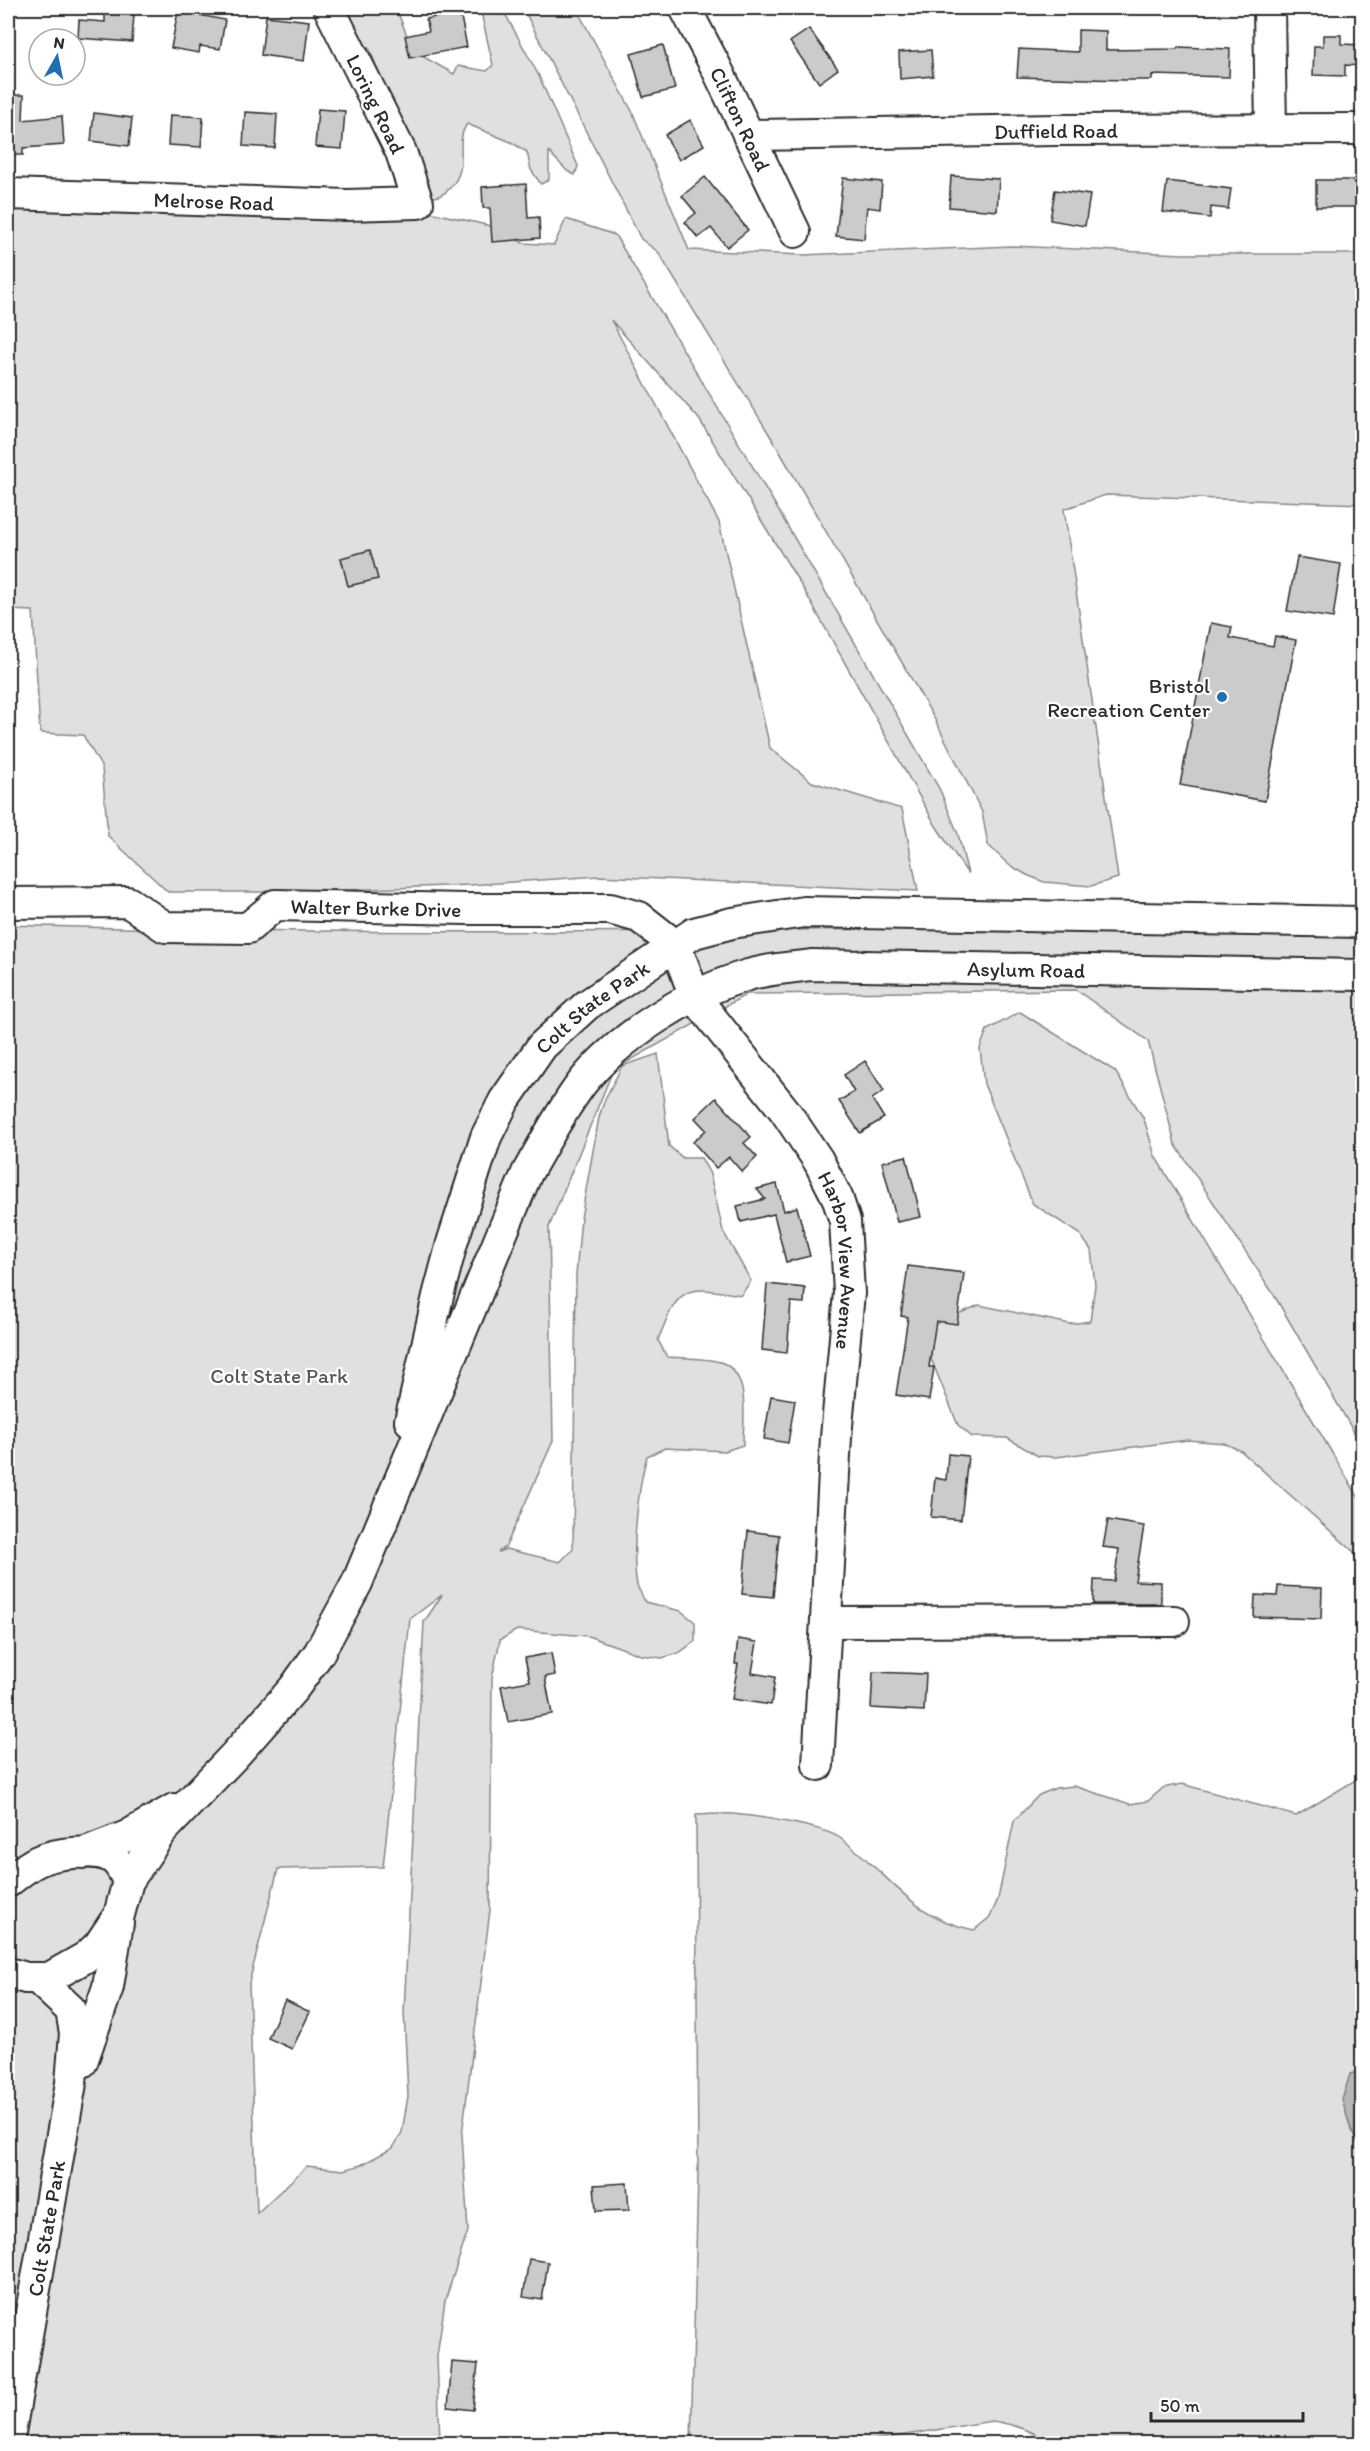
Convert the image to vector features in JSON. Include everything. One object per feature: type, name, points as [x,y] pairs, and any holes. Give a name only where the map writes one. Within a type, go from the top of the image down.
[{"type":"street","name":"Loring Road","points":[[329,8],[401,152],[418,203]]},
{"type":"street","name":"Clifton Road","points":[[685,8],[716,67],[795,232]]},
{"type":"street","points":[[1269,8],[1272,129]]},
{"type":"street","name":"Duffield Road","points":[[748,135],[1362,129]]},
{"type":"street","name":"Melrose Road","points":[[8,194],[347,205],[418,203]]},
{"type":"street","name":"Walter Burke Drive","points":[[8,903],[128,902],[165,927],[248,928],[275,904],[465,909],[610,909],[639,916],[676,946]]},
{"type":"street","name":"Colt State Park","points":[[383,1516],[399,1468],[452,1243],[486,1137],[504,1101],[542,1046],[571,1018],[624,979],[694,933],[732,923],[804,912],[1362,922]]},
{"type":"street","name":"Harbor View Avenue","points":[[676,946],[695,997],[785,1111],[818,1160],[837,1197],[845,1221],[849,1293],[836,1437],[818,1765]]},
{"type":"street","name":"Asylum Road","points":[[695,997],[749,974],[811,965],[1362,975]]},
{"type":"street","name":"Colt State Park","points":[[71,2083],[80,2066],[108,1987],[119,1915],[128,1881],[162,1832],[294,1688],[319,1653],[357,1583],[506,1221],[527,1173],[549,1133],[583,1082],[608,1055],[651,1023],[695,997]]},
{"type":"street","points":[[827,1622],[1174,1621]]},
{"type":"street","name":"Colt State Park","points":[[83,1853],[127,1836],[190,1801]]},
{"type":"street","name":"Colt State Park","points":[[8,1882],[38,1861],[61,1853],[111,1857],[128,1881]]},
{"type":"street","name":"Colt State Park","points":[[8,1973],[26,1978],[49,1978],[86,1957],[99,1945],[119,1915]]},
{"type":"street","name":"Colt State Park","points":[[8,2444],[71,2083],[75,2033],[71,2010],[38,1978]]},
{"type":"green space","points":[[344,8],[396,8],[413,51],[454,74],[458,66],[487,71],[493,65],[480,8],[502,8],[539,76],[578,166],[575,175],[567,171],[549,152],[549,180],[541,184],[531,170],[527,152],[511,142],[467,124],[461,139],[460,172],[456,180],[443,194],[428,198],[370,50],[358,37]]},
{"type":"green space","points":[[523,8],[576,8],[632,111],[689,250],[803,255],[1012,246],[1182,254],[1362,254],[1362,504],[1106,495],[1064,509],[1118,878],[1091,886],[1044,882],[1009,865],[988,845],[982,812],[933,716],[777,447],[658,252],[641,239]]},
{"type":"green space","points":[[8,207],[417,209],[495,227],[523,243],[554,245],[566,219],[615,235],[773,501],[940,790],[958,834],[968,874],[936,826],[804,590],[699,419],[611,320],[719,522],[770,748],[812,782],[902,809],[918,891],[599,876],[470,885],[293,892],[168,892],[108,836],[102,768],[83,735],[40,733],[33,611],[8,610]]},
{"type":"green space","name":"Colt State Park","points":[[1362,923],[1362,1446],[1274,1295],[1175,1144],[1148,1041],[1076,990],[747,994],[613,1070],[549,1227],[553,1441],[506,1546],[498,1552],[506,1549],[560,1562],[573,1549],[576,1275],[581,1218],[599,1117],[605,1099],[622,1066],[658,1054],[669,1146],[683,1158],[701,1158],[710,1174],[723,1231],[751,1281],[741,1295],[707,1290],[695,1291],[678,1299],[658,1340],[667,1357],[711,1360],[723,1363],[732,1369],[742,1388],[744,1399],[743,1445],[725,1451],[665,1448],[647,1456],[638,1502],[635,1538],[637,1585],[645,1602],[681,1611],[695,1622],[695,1641],[679,1653],[662,1658],[641,1655],[588,1636],[517,1630],[500,1640],[492,1678],[490,1910],[462,2135],[468,2231],[445,2301],[437,2356],[440,2443],[8,2443],[8,925],[516,932]],"holes":[[[442,1595],[424,1622],[404,2011],[408,2096],[402,2132],[393,2148],[361,2165],[343,2170],[307,2166],[257,2213],[249,1983],[278,1869],[383,1867],[410,1619]]]},
{"type":"green space","points":[[1020,1012],[1115,1071],[1144,1119],[1155,1156],[1362,1503],[1362,1587],[1354,1552],[1241,1451],[1224,1443],[1188,1440],[1056,1457],[1038,1456],[1007,1438],[972,1437],[958,1425],[925,1344],[928,1327],[979,1305],[1070,1324],[1090,1321],[1095,1285],[1091,1250],[1080,1234],[1033,1204],[984,1084],[980,1048],[987,1030]]},
{"type":"green space","points":[[1362,1776],[1362,2070],[1350,2075],[1351,2130],[1362,2151],[1362,2443],[1051,2443],[1023,2429],[992,2421],[855,2443],[691,2444],[698,2176],[696,1815],[728,1814],[757,1817],[820,1829],[840,1838],[857,1851],[916,1905],[952,1924],[974,1930],[990,1917],[998,1899],[1014,1821],[1039,1795],[1056,1788],[1074,1786],[1130,1804],[1148,1801],[1163,1788],[1182,1784],[1296,1816]]},
{"type":"shaded area","points":[[1362,2070],[1362,2151],[1351,2130],[1342,2100],[1350,2074]]},
{"type":"building","points":[[178,11],[225,20],[220,49],[200,46],[199,53],[171,48]]},
{"type":"building","points":[[105,12],[134,14],[132,42],[87,39],[87,27],[79,27],[79,20],[105,22]]},
{"type":"building","points":[[460,12],[467,47],[410,58],[405,36],[429,31],[426,19]]},
{"type":"building","points":[[266,16],[309,21],[304,61],[261,55]]},
{"type":"building","points":[[809,29],[838,69],[819,83],[790,42]]},
{"type":"building","points":[[1078,30],[1106,31],[1106,50],[1177,49],[1178,47],[1230,49],[1229,77],[1152,75],[1152,80],[1124,80],[1017,77],[1019,49],[1078,52]]},
{"type":"building","points":[[1323,35],[1341,35],[1341,44],[1362,45],[1362,66],[1345,65],[1345,76],[1313,75],[1314,46],[1323,46]]},
{"type":"building","points":[[663,45],[675,89],[643,97],[631,54]]},
{"type":"building","points":[[931,50],[933,76],[900,79],[899,52]]},
{"type":"building","points":[[8,95],[24,95],[23,120],[62,116],[64,145],[23,148],[23,155],[8,155]]},
{"type":"building","points":[[318,109],[345,111],[342,149],[315,147]]},
{"type":"building","points":[[245,112],[277,114],[275,148],[243,146]]},
{"type":"building","points":[[94,113],[132,118],[129,146],[91,141]]},
{"type":"building","points":[[170,115],[203,117],[201,147],[168,145]]},
{"type":"building","points":[[690,120],[704,145],[679,160],[665,135]]},
{"type":"building","points":[[951,176],[999,179],[997,211],[949,207]]},
{"type":"building","points":[[705,177],[748,230],[727,247],[711,228],[698,238],[685,222],[696,213],[682,196]]},
{"type":"building","points":[[843,178],[882,182],[880,209],[867,207],[864,239],[836,236]]},
{"type":"building","points":[[1316,180],[1362,180],[1362,207],[1316,207]]},
{"type":"building","points":[[1167,181],[1231,189],[1228,209],[1211,207],[1210,218],[1163,212]]},
{"type":"building","points":[[526,184],[528,218],[539,217],[540,238],[492,242],[490,208],[483,208],[482,187]]},
{"type":"building","points":[[1055,190],[1090,195],[1085,226],[1050,220]]},
{"type":"building","points":[[370,550],[378,579],[348,586],[341,558]]},
{"type":"building","points":[[1297,557],[1341,564],[1333,618],[1287,611]]},
{"type":"building","points":[[1211,623],[1232,627],[1230,638],[1273,646],[1275,636],[1296,640],[1265,801],[1180,785]]},
{"type":"building","points":[[865,1061],[884,1091],[872,1099],[884,1118],[860,1133],[839,1101],[854,1092],[844,1075]]},
{"type":"building","points":[[716,1098],[751,1137],[744,1143],[757,1157],[742,1172],[729,1157],[716,1168],[693,1142],[706,1130],[695,1118]]},
{"type":"building","points":[[906,1156],[921,1217],[897,1222],[882,1162]]},
{"type":"building","points":[[777,1184],[784,1211],[797,1207],[810,1256],[786,1262],[774,1214],[741,1222],[737,1206],[765,1199],[757,1189]]},
{"type":"building","points":[[908,1266],[964,1273],[957,1324],[936,1321],[929,1367],[934,1367],[929,1400],[896,1395],[908,1317],[901,1316]]},
{"type":"building","points":[[767,1284],[805,1288],[804,1303],[791,1302],[787,1353],[762,1350]]},
{"type":"building","points":[[771,1396],[795,1400],[788,1443],[764,1439]]},
{"type":"building","points":[[948,1454],[968,1456],[961,1520],[931,1517],[935,1478],[946,1480]]},
{"type":"building","points":[[1108,1520],[1144,1526],[1135,1581],[1161,1582],[1161,1604],[1093,1604],[1094,1580],[1114,1581],[1119,1549],[1103,1547]]},
{"type":"building","points":[[748,1531],[779,1535],[773,1597],[742,1594]]},
{"type":"building","points":[[1278,1586],[1322,1588],[1321,1619],[1254,1617],[1255,1595],[1277,1596]]},
{"type":"building","points":[[738,1639],[757,1642],[752,1673],[775,1677],[771,1705],[732,1699],[738,1664],[735,1664]]},
{"type":"building","points":[[551,1653],[555,1675],[545,1677],[552,1714],[508,1722],[501,1686],[530,1681],[525,1658]]},
{"type":"building","points":[[873,1672],[926,1674],[924,1711],[871,1708]]},
{"type":"building","points":[[285,2000],[310,2012],[292,2049],[268,2038]]},
{"type":"building","points":[[627,2183],[629,2210],[596,2211],[594,2185]]},
{"type":"building","points":[[529,2259],[548,2262],[542,2300],[523,2297]]},
{"type":"building","points":[[452,2362],[478,2364],[473,2410],[448,2407]]},
{"type":"place","name":"Bristol Recreation Center","points":[[1222,697]]}]
